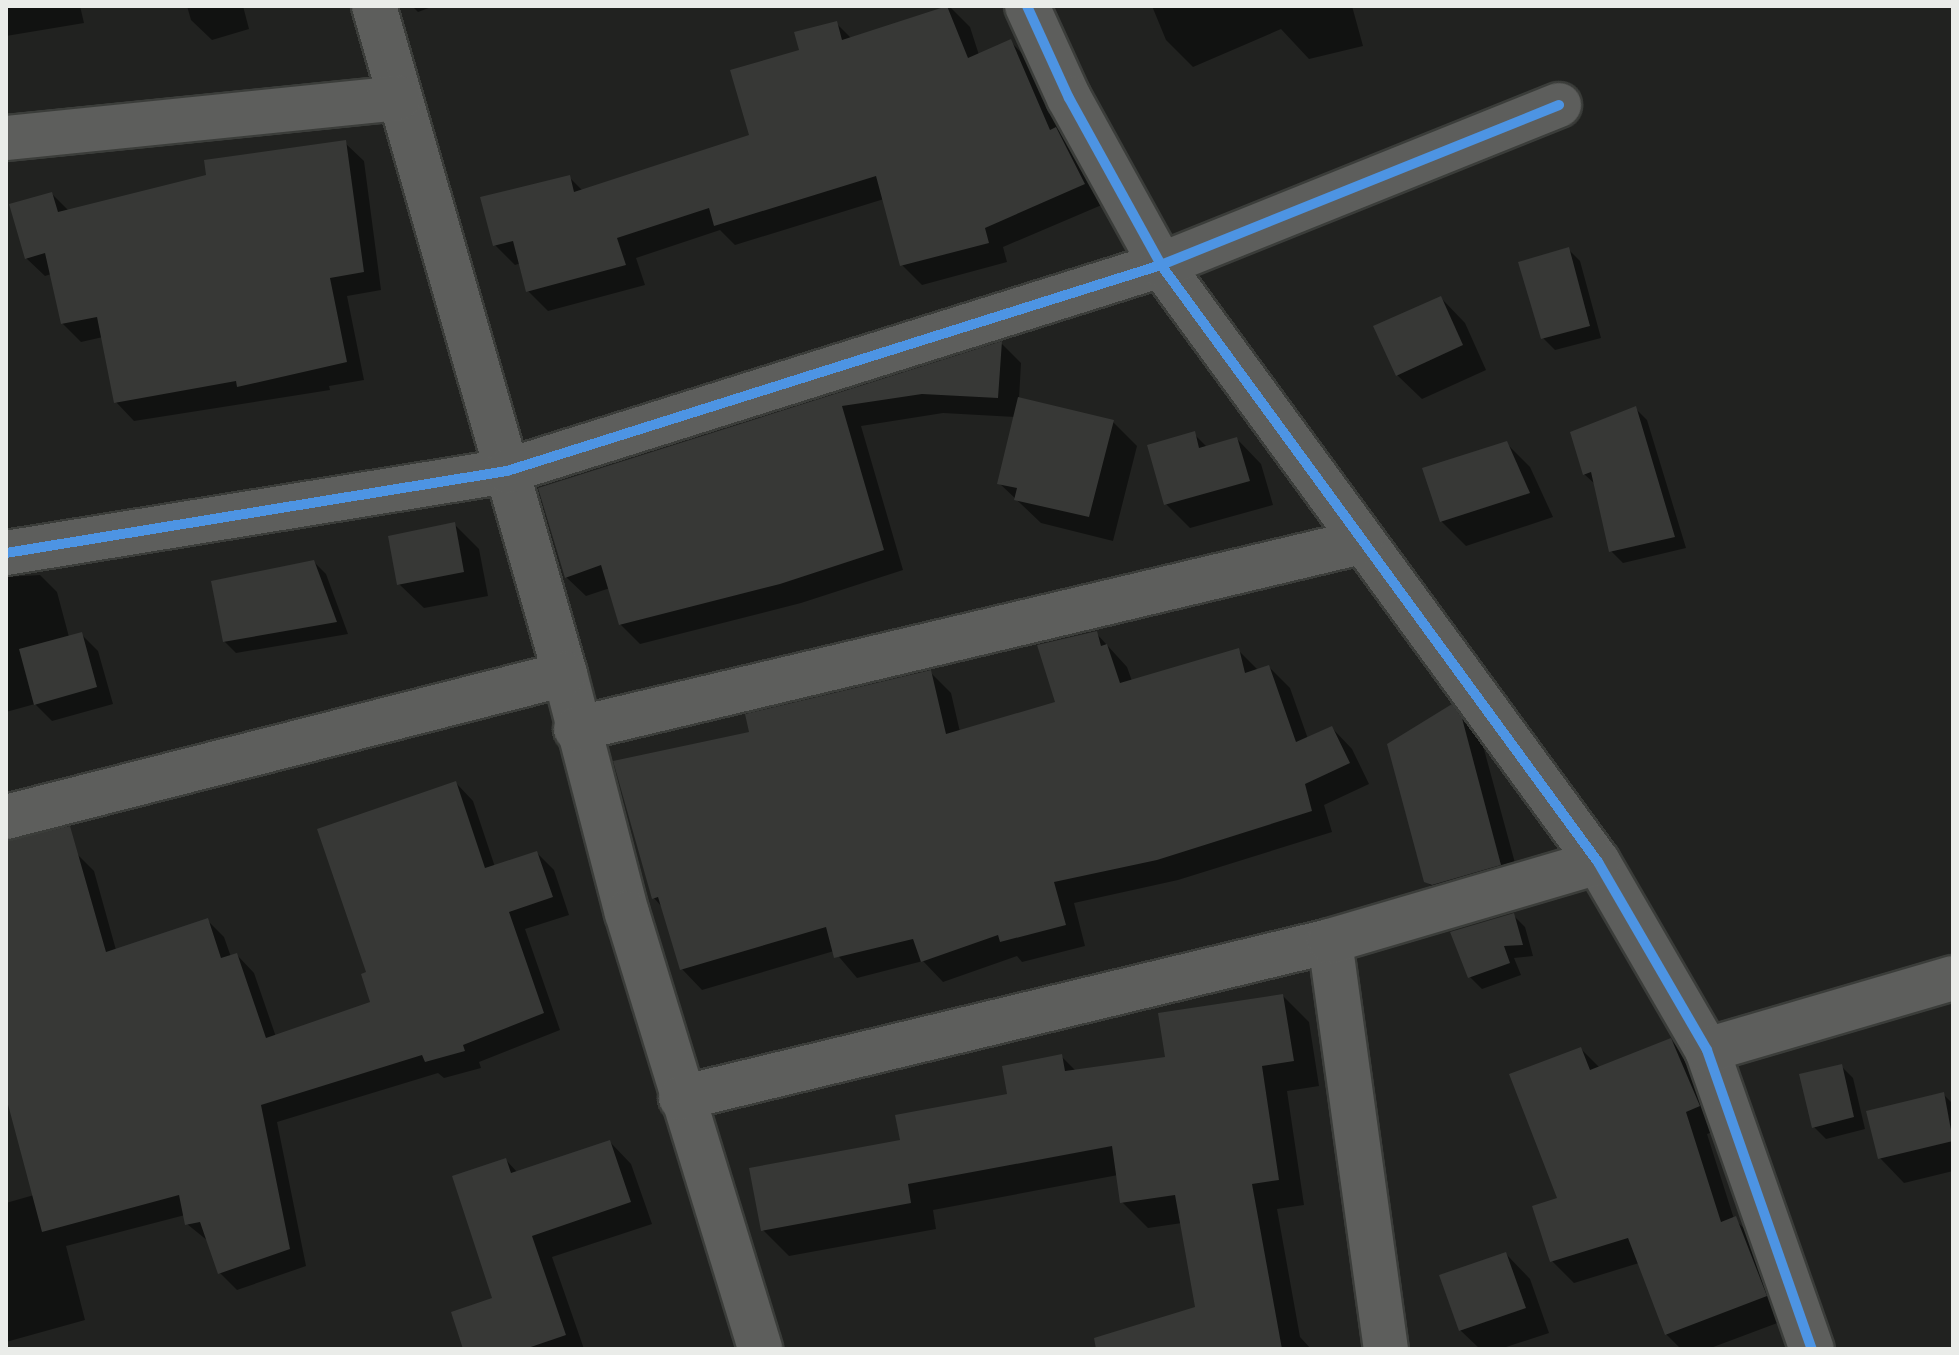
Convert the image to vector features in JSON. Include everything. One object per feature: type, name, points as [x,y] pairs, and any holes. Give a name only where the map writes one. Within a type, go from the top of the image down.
[{"type":"street","points":[[374,6],[565,674],[576,729],[681,1098],[760,1349]]},
{"type":"street","points":[[1027,6],[1069,98],[1161,265],[1598,862],[1707,1050],[1812,1349]]},
{"type":"street","points":[[6,138],[399,98]]},
{"type":"street","points":[[6,553],[507,471],[1161,265],[1559,105]]},
{"type":"street","points":[[576,729],[1361,542]]},
{"type":"street","points":[[6,817],[565,674]]},
{"type":"street","points":[[681,1098],[1330,941],[1598,862]]},
{"type":"street","points":[[1330,941],[1386,1349]]},
{"type":"street","points":[[1707,1050],[1953,978]]},
{"type":"building","points":[[947,6],[968,58],[1011,39],[1050,130],[1056,127],[1085,184],[985,228],[989,243],[900,266],[876,176],[714,226],[709,208],[617,238],[626,265],[526,292],[513,241],[493,246],[480,197],[570,175],[574,192],[749,135],[730,70],[799,50],[794,32],[837,21],[842,40]]},
{"type":"building","points":[[346,140],[364,272],[330,278],[347,362],[237,387],[236,381],[114,403],[97,317],[61,324],[45,253],[25,259],[9,204],[52,192],[58,212],[206,175],[204,160]]},
{"type":"building","points":[[1569,247],[1590,326],[1541,339],[1518,262]]},
{"type":"building","points":[[1441,296],[1463,345],[1396,376],[1373,326]]},
{"type":"building","points":[[1002,341],[998,398],[922,394],[842,406],[884,550],[780,584],[619,625],[601,565],[565,578],[538,488]]},
{"type":"building","points":[[1018,397],[1114,420],[1089,517],[1014,500],[1017,488],[997,484]]},
{"type":"building","points":[[1636,406],[1675,537],[1609,552],[1591,472],[1583,475],[1570,432]]},
{"type":"building","points":[[1195,431],[1199,448],[1237,437],[1250,481],[1164,505],[1147,445]]},
{"type":"building","points":[[1507,441],[1530,493],[1440,522],[1422,468]]},
{"type":"building","points":[[455,522],[464,572],[397,585],[388,536]]},
{"type":"building","points":[[314,560],[337,622],[223,642],[211,581]]},
{"type":"building","points":[[1097,631],[1101,646],[1107,644],[1120,683],[1239,648],[1245,673],[1269,665],[1296,742],[1332,726],[1350,763],[1305,784],[1312,811],[1157,860],[1054,882],[1066,925],[1000,942],[998,935],[921,962],[913,939],[834,958],[826,927],[680,970],[658,897],[652,899],[613,761],[749,732],[745,714],[931,670],[946,734],[1055,702],[1037,645]]},
{"type":"building","points":[[82,632],[97,687],[34,705],[19,649]]},
{"type":"building","points":[[1452,704],[1462,718],[1501,865],[1432,885],[1424,882],[1387,744]]},
{"type":"building","points":[[456,781],[485,868],[537,851],[553,897],[509,912],[544,1013],[463,1045],[465,1051],[425,1062],[422,1055],[261,1105],[290,1249],[218,1274],[200,1222],[185,1225],[179,1195],[42,1232],[6,1097],[6,841],[70,826],[106,952],[208,918],[221,958],[237,953],[266,1038],[370,1002],[361,974],[366,972],[317,829]]},
{"type":"building","points":[[1514,913],[1523,945],[1504,946],[1510,963],[1468,978],[1450,932]]},
{"type":"building","points":[[1283,994],[1294,1061],[1262,1066],[1279,1180],[1252,1184],[1282,1349],[1096,1349],[1094,1338],[1195,1307],[1175,1195],[1120,1203],[1112,1146],[908,1184],[911,1203],[761,1231],[749,1168],[900,1140],[895,1115],[1007,1094],[1002,1066],[1062,1054],[1065,1071],[1165,1057],[1158,1013]]},
{"type":"building","points":[[1671,1038],[1700,1106],[1686,1112],[1721,1222],[1736,1216],[1767,1296],[1665,1335],[1628,1238],[1550,1262],[1532,1206],[1557,1198],[1509,1074],[1581,1047],[1590,1070]]},
{"type":"building","points":[[1842,1064],[1854,1117],[1812,1128],[1799,1074]]},
{"type":"building","points":[[1944,1092],[1953,1141],[1878,1159],[1866,1111]]},
{"type":"building","points":[[610,1140],[631,1202],[532,1236],[566,1335],[525,1349],[463,1349],[451,1312],[492,1298],[452,1176],[506,1158],[511,1173]]},
{"type":"building","points":[[1506,1252],[1526,1308],[1459,1331],[1439,1275]]},
{"type":"cycle path","points":[[1027,6],[1069,98],[1161,265],[1598,862],[1707,1050],[1812,1349]]},
{"type":"cycle path","points":[[6,553],[507,471],[1161,265],[1559,105]]}]
